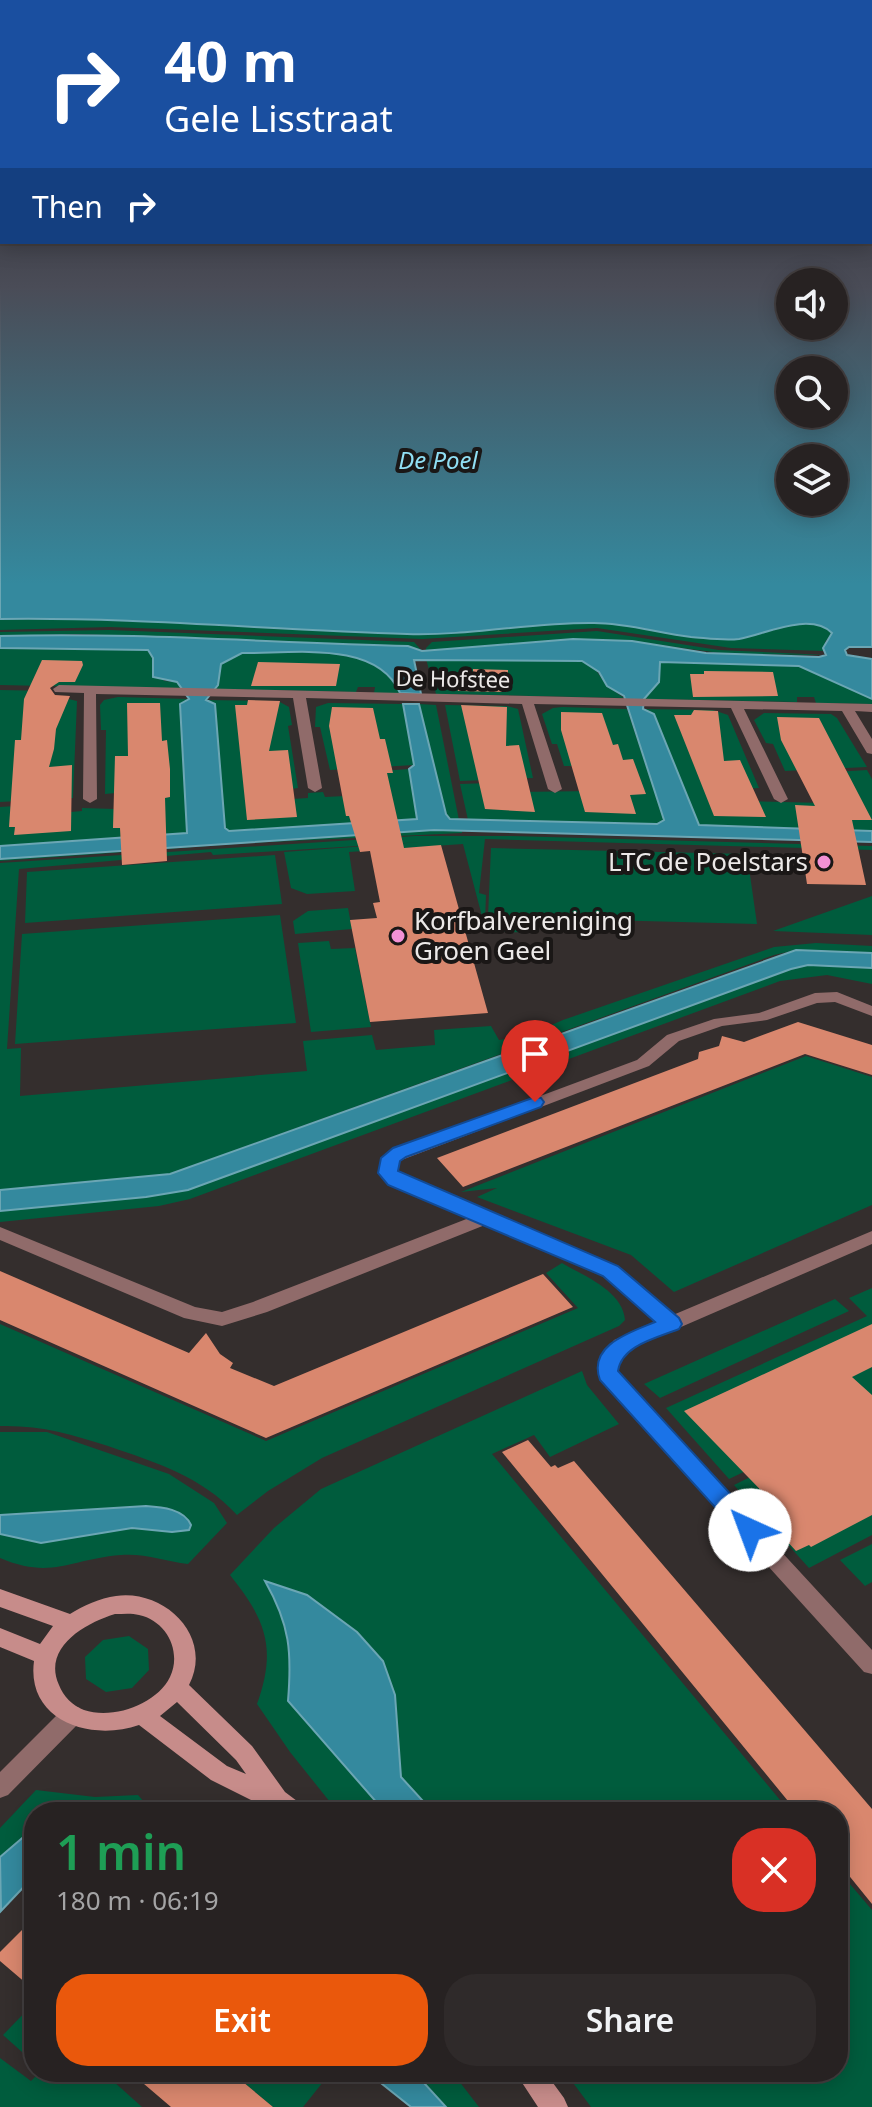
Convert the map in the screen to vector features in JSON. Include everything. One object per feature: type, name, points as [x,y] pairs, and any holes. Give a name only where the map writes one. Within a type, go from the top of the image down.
[{"type":"main road","points":[[0,1598],[69,1623]]},
{"type":"main road","points":[[115,1605],[140,1606],[161,1614],[177,1628],[186,1646],[186,1667],[176,1687],[162,1703],[142,1715],[118,1722],[94,1722],[72,1715],[53,1700],[44,1679],[46,1656],[55,1638],[69,1623],[91,1610],[115,1605]]},
{"type":"main road","points":[[0,1637],[46,1656]]},
{"type":"main road","points":[[176,1687],[244,1753],[282,1802]]},
{"type":"main road","points":[[142,1715],[219,1773],[277,1802]]},
{"type":"main road","points":[[536,2082],[555,2107]]},
{"type":"street","name":"De Hofstee","points":[[59,689],[872,708]]},
{"type":"street","points":[[90,691],[90,799]]},
{"type":"street","points":[[299,695],[315,788]]},
{"type":"street","points":[[527,700],[555,789]]},
{"type":"street","points":[[735,704],[781,799]]},
{"type":"street","points":[[846,707],[872,750]]},
{"type":"street","points":[[671,1324],[610,1271],[395,1180],[388,1173],[391,1158],[399,1152],[643,1063],[673,1038],[714,1024],[761,1017],[822,997],[850,1000],[872,1011]]},
{"type":"street","points":[[0,1233],[191,1313],[222,1319],[483,1219]]},
{"type":"street","points":[[872,1237],[621,1345],[609,1361],[607,1371],[611,1380],[872,1665]]},
{"type":"street","points":[[0,1788],[72,1715]]},
{"type":"green space","points":[[0,619],[103,620],[413,634],[606,623],[727,640],[799,624],[822,627],[832,633],[825,642],[825,651],[731,648],[597,628],[422,639],[110,627],[0,630]]},
{"type":"green space","points":[[109,630],[414,642],[422,651],[203,638],[76,634],[0,636],[0,632]]},
{"type":"green space","points":[[597,631],[719,650],[826,655],[727,654],[632,641],[573,639],[426,651],[432,642]]},
{"type":"green space","points":[[0,648],[148,650],[164,681],[177,682],[185,689],[0,685]]},
{"type":"green space","points":[[307,652],[353,657],[372,664],[389,676],[400,693],[374,693],[375,687],[358,687],[356,692],[216,689],[221,664],[242,653]]},
{"type":"green space","points":[[426,659],[582,661],[593,666],[607,686],[624,698],[436,694]]},
{"type":"green space","points":[[660,662],[799,666],[866,695],[872,699],[872,704],[816,703],[814,697],[797,697],[797,702],[644,699],[659,683]]},
{"type":"green space","points":[[0,690],[52,691],[51,695],[77,701],[73,798],[0,802]]},
{"type":"green space","points":[[118,697],[190,699],[187,833],[0,846],[0,807],[60,803],[60,813],[82,811],[82,808],[115,809],[127,792],[105,794],[106,730],[101,730],[100,705],[104,700]]},
{"type":"green space","points":[[206,700],[278,701],[289,707],[292,725],[288,726],[298,788],[291,789],[292,799],[308,798],[308,793],[323,792],[325,797],[345,796],[338,774],[409,769],[417,819],[229,831],[225,828]]},
{"type":"green space","points":[[328,703],[403,704],[414,765],[330,770],[320,727],[315,727],[316,707]]},
{"type":"green space","points":[[419,704],[436,705],[459,820],[450,819],[446,814]]},
{"type":"green space","points":[[445,705],[518,709],[533,778],[460,781]]},
{"type":"green space","points":[[562,707],[627,709],[664,820],[657,824],[468,820],[460,784],[514,782],[517,792],[593,791],[577,766],[564,766],[557,744],[552,744],[542,714]]},
{"type":"green space","points":[[643,709],[713,710],[728,715],[759,788],[740,789],[745,801],[825,803],[802,774],[867,770],[872,779],[872,831],[699,825]]},
{"type":"green space","points":[[764,713],[831,714],[837,718],[867,767],[785,771],[773,744],[766,743],[754,720]]},
{"type":"green space","points":[[434,830],[462,830],[462,833],[249,843],[0,861],[0,859]]},
{"type":"green space","points":[[415,836],[872,846],[872,850],[485,839],[479,893],[486,895],[485,921],[539,925],[539,932],[504,932],[484,924],[463,844],[349,852],[355,891],[307,894],[291,888],[284,852],[421,842],[213,855],[211,852],[19,869],[7,1049],[21,1048],[20,1096],[307,1071],[303,1041],[372,1035],[376,1050],[435,1045],[434,1030],[491,1026],[499,1040],[525,1036],[774,947],[816,943],[872,946],[872,953],[796,950],[774,955],[170,1174],[0,1190],[0,863]]},
{"type":"green space","points":[[491,848],[747,854],[757,924],[488,917]]},
{"type":"green space","points":[[275,855],[282,904],[25,923],[27,872]]},
{"type":"green space","points":[[872,896],[872,935],[773,931]]},
{"type":"green space","points":[[348,908],[352,929],[295,934],[293,921],[308,911]]},
{"type":"green space","points":[[280,915],[296,1023],[15,1044],[22,934]]},
{"type":"green space","points":[[329,941],[331,949],[355,948],[371,1027],[311,1032],[298,943]]},
{"type":"green space","points":[[804,965],[872,968],[872,984],[827,975],[780,981],[190,1199],[159,1206],[0,1222],[0,1211],[188,1190]]},
{"type":"green space","points":[[806,1056],[872,1077],[872,1205],[674,1292],[631,1255],[477,1197],[497,1188],[461,1192]]},
{"type":"green space","points":[[562,1263],[610,1293],[623,1310],[625,1320],[619,1326],[322,1458],[268,1491],[237,1515],[209,1490],[144,1458],[55,1431],[0,1426],[0,1324],[266,1441],[578,1308],[546,1273]]},
{"type":"green space","points":[[872,1288],[872,1411],[729,1479],[666,1408],[867,1316],[849,1298]]},
{"type":"green space","points":[[835,1299],[849,1311],[660,1398],[644,1384]]},
{"type":"green space","points":[[582,1371],[587,1385],[619,1424],[550,1457],[534,1435],[492,1454],[782,1802],[330,1802],[257,1704],[266,1667],[264,1635],[252,1606],[230,1575],[274,1528],[321,1489]]},
{"type":"green space","points":[[872,1417],[872,1535],[809,1568],[734,1485]]},
{"type":"green space","points":[[0,1432],[47,1432],[169,1474],[214,1503],[227,1523],[188,1564],[130,1555],[48,1568],[0,1558],[0,1534],[41,1543],[132,1528],[172,1532],[189,1530],[191,1525],[86,1510],[0,1515]]},
{"type":"green space","points":[[872,1544],[872,1582],[865,1586],[840,1560]]},
{"type":"green space","points":[[129,1636],[148,1649],[149,1670],[132,1688],[106,1692],[86,1679],[85,1657],[103,1640]]},
{"type":"green space","points":[[36,1790],[95,1797],[138,1795],[144,1802],[25,1802]]},
{"type":"green space","points":[[24,1803],[24,1837],[0,1857],[0,1828]]},
{"type":"green space","points":[[848,1882],[872,1910],[872,2107],[591,2107],[572,2082],[848,2082]]},
{"type":"green space","points":[[24,2013],[24,2054],[3,2035]]},
{"type":"green space","points":[[0,2058],[24,2076],[24,2082],[114,2082],[142,2107],[0,2107]]},
{"type":"green space","points":[[243,2082],[323,2082],[303,2107],[273,2107]]},
{"type":"green space","points":[[423,2082],[460,2082],[479,2107],[446,2107]]},
{"type":"water","name":"De Poel","points":[[0,387],[776,387],[776,428],[848,428],[848,387],[872,387],[872,647],[849,647],[845,650],[847,655],[872,659],[872,699],[799,666],[660,662],[659,682],[644,699],[643,709],[654,714],[699,825],[872,831],[872,842],[434,830],[0,859],[0,846],[187,833],[180,704],[189,699],[177,682],[153,677],[153,658],[148,650],[0,648],[0,636],[204,638],[408,646],[422,651],[573,639],[632,641],[706,653],[819,657],[826,655],[823,648],[832,633],[812,624],[799,624],[727,640],[594,623],[407,634],[102,620],[0,619]],"holes":[[[307,652],[353,657],[372,664],[389,676],[400,693],[421,694],[414,660],[582,661],[599,672],[607,686],[624,696],[664,820],[657,824],[450,819],[446,814],[419,704],[403,704],[414,765],[409,769],[417,819],[229,831],[225,828],[215,704],[206,700],[218,685],[221,664],[242,653]]]},
{"type":"water","points":[[796,950],[872,953],[872,968],[808,965],[791,969],[188,1190],[0,1211],[0,1190],[170,1174]]},
{"type":"water","points":[[146,1506],[178,1512],[188,1520],[191,1525],[189,1530],[172,1532],[132,1528],[41,1543],[0,1534],[0,1515]]},
{"type":"water","points":[[265,1581],[307,1595],[357,1632],[383,1661],[395,1695],[401,1777],[424,1802],[376,1802],[288,1701],[290,1668],[287,1639]]},
{"type":"water","points":[[24,1837],[24,1887],[1,1911],[0,1857]]},
{"type":"water","points":[[380,2082],[423,2082],[446,2107],[411,2107]]},
{"type":"building","points":[[42,660],[82,661],[83,665],[75,682],[59,682],[50,688],[55,695],[70,696],[56,729],[49,767],[72,765],[71,831],[14,835],[15,827],[9,827],[15,740],[21,740],[24,699]]},
{"type":"building","points":[[258,662],[340,664],[336,686],[251,686]]},
{"type":"building","points":[[473,669],[508,670],[507,692],[458,691],[455,680],[473,677]]},
{"type":"building","points":[[704,671],[773,672],[778,696],[693,697],[690,674],[704,674]]},
{"type":"building","points":[[248,700],[280,701],[269,751],[288,750],[297,817],[247,820],[235,705],[247,705]]},
{"type":"building","points":[[127,703],[160,703],[162,741],[167,740],[170,769],[170,797],[165,798],[167,861],[122,865],[120,828],[113,828],[115,756],[128,756]]},
{"type":"building","points":[[461,705],[507,707],[506,746],[519,745],[535,812],[485,809]]},
{"type":"building","points":[[332,707],[373,708],[380,739],[385,739],[393,773],[387,773],[404,848],[441,845],[488,1013],[370,1022],[350,920],[377,918],[373,903],[380,902],[370,851],[360,852],[349,816],[346,816],[329,726]]},
{"type":"building","points":[[694,710],[718,711],[724,761],[740,760],[766,817],[714,816],[674,715],[691,715]]},
{"type":"building","points":[[561,712],[602,713],[613,745],[618,744],[623,760],[633,759],[646,794],[630,795],[636,814],[585,812],[561,730]]},
{"type":"building","points":[[777,717],[819,718],[872,820],[852,820],[866,885],[807,884],[795,805],[815,806],[781,740]]},
{"type":"building","points":[[798,1022],[872,1045],[872,1075],[805,1054],[463,1187],[437,1158],[698,1059],[699,1052],[719,1046],[722,1036],[744,1042]]},
{"type":"building","points":[[0,1271],[189,1353],[206,1333],[220,1354],[233,1363],[230,1368],[274,1386],[543,1274],[573,1307],[266,1438],[0,1320]]},
{"type":"building","points":[[872,1324],[872,1367],[852,1377],[872,1395],[872,1515],[811,1547],[809,1545],[796,1551],[765,1517],[779,1509],[684,1411]]},
{"type":"building","points":[[528,1440],[551,1467],[555,1465],[558,1468],[574,1461],[872,1809],[872,1904],[848,1874],[848,1802],[789,1802],[502,1452]]},
{"type":"building","points":[[24,1928],[24,1981],[0,1961],[0,1952]]},
{"type":"building","points":[[142,2082],[243,2082],[273,2107],[171,2107]]},
{"type":"place","name":"LTC de Poelstars","points":[[824,862]]},
{"type":"place","name":"Korfbalvereniging Groen Geel","points":[[398,936]]},
{"type":"route","points":[[535,1102],[399,1152],[391,1158],[388,1173],[395,1180],[483,1219],[610,1271],[671,1324],[621,1345],[613,1353],[607,1371],[611,1380],[750,1530]]}]
